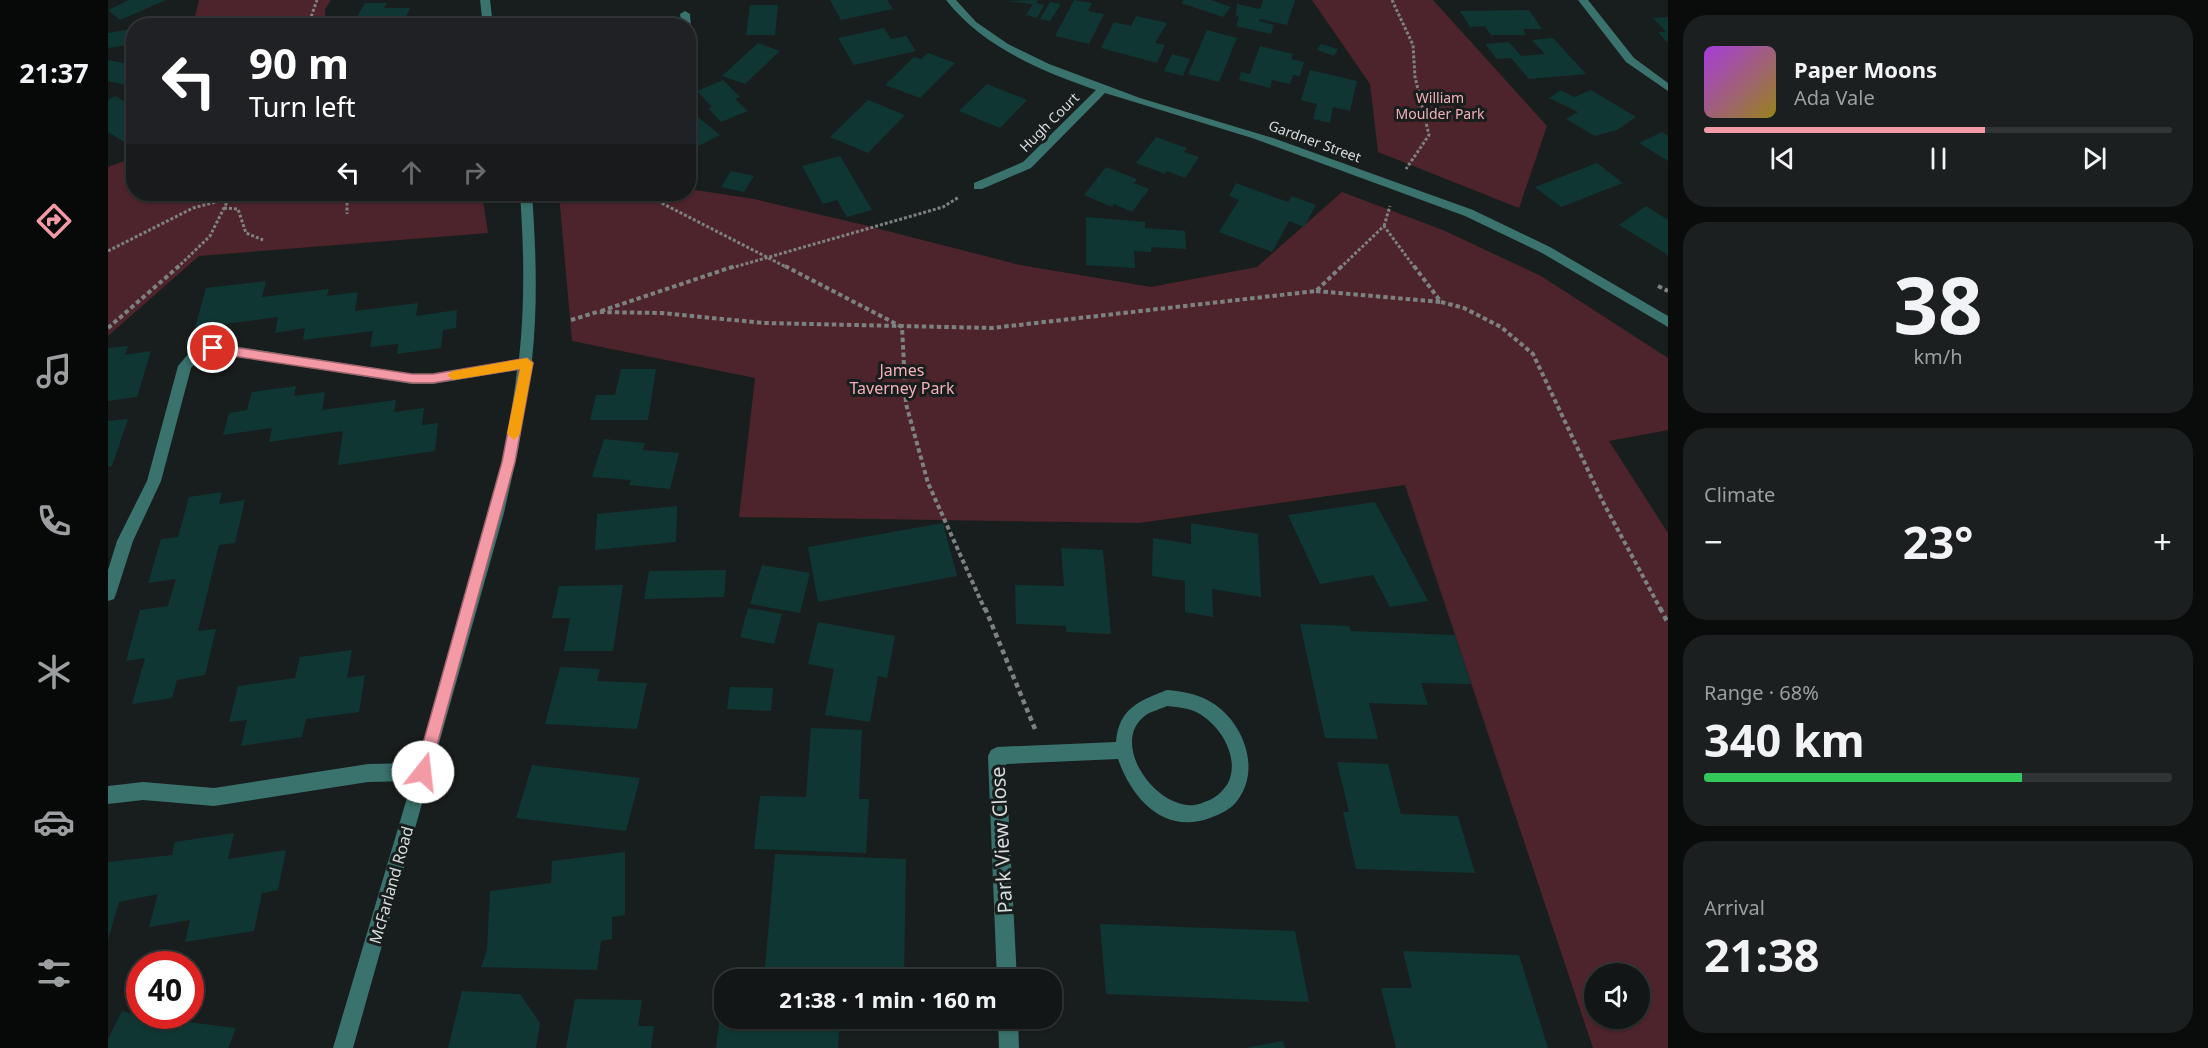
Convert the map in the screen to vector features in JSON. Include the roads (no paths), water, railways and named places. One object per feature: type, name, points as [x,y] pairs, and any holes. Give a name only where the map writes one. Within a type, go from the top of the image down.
[{"type":"street","points":[[485,0],[487,18]]},
{"type":"street","name":"Gardner Street","points":[[951,0],[962,16],[992,40],[1031,61],[1104,88],[1259,137],[1470,214],[1514,234],[1612,286],[1668,322]]},
{"type":"street","points":[[1583,0],[1630,60],[1668,88]]},
{"type":"street","points":[[685,14],[686,18]]},
{"type":"street","name":"Hugh Court","points":[[978,186],[1027,165],[1104,88]]},
{"type":"street","name":"McFarland Road","points":[[344,1048],[508,462],[527,363],[532,236],[527,201]]},
{"type":"street","points":[[108,594],[125,541],[154,481],[185,366],[200,350],[227,350],[412,379],[433,378],[527,363]]},
{"type":"street","points":[[1167,698],[1187,700],[1206,708],[1230,731],[1238,750],[1239,779],[1232,794],[1212,810],[1195,814],[1177,812],[1158,804],[1143,792],[1132,776],[1124,750],[1126,731],[1130,722],[1142,708],[1167,698]]},
{"type":"street","name":"Park View Close","points":[[1007,969],[997,756],[1124,750]]},
{"type":"street","points":[[108,795],[143,791],[213,797],[368,773],[423,772]]},
{"type":"street","points":[[1008,1029],[1009,1048]]},
{"type":"park label","name":"William Moulder Park","points":[[1440,106]]},
{"type":"park label","name":"James Taverney Park","points":[[902,379]]}]
